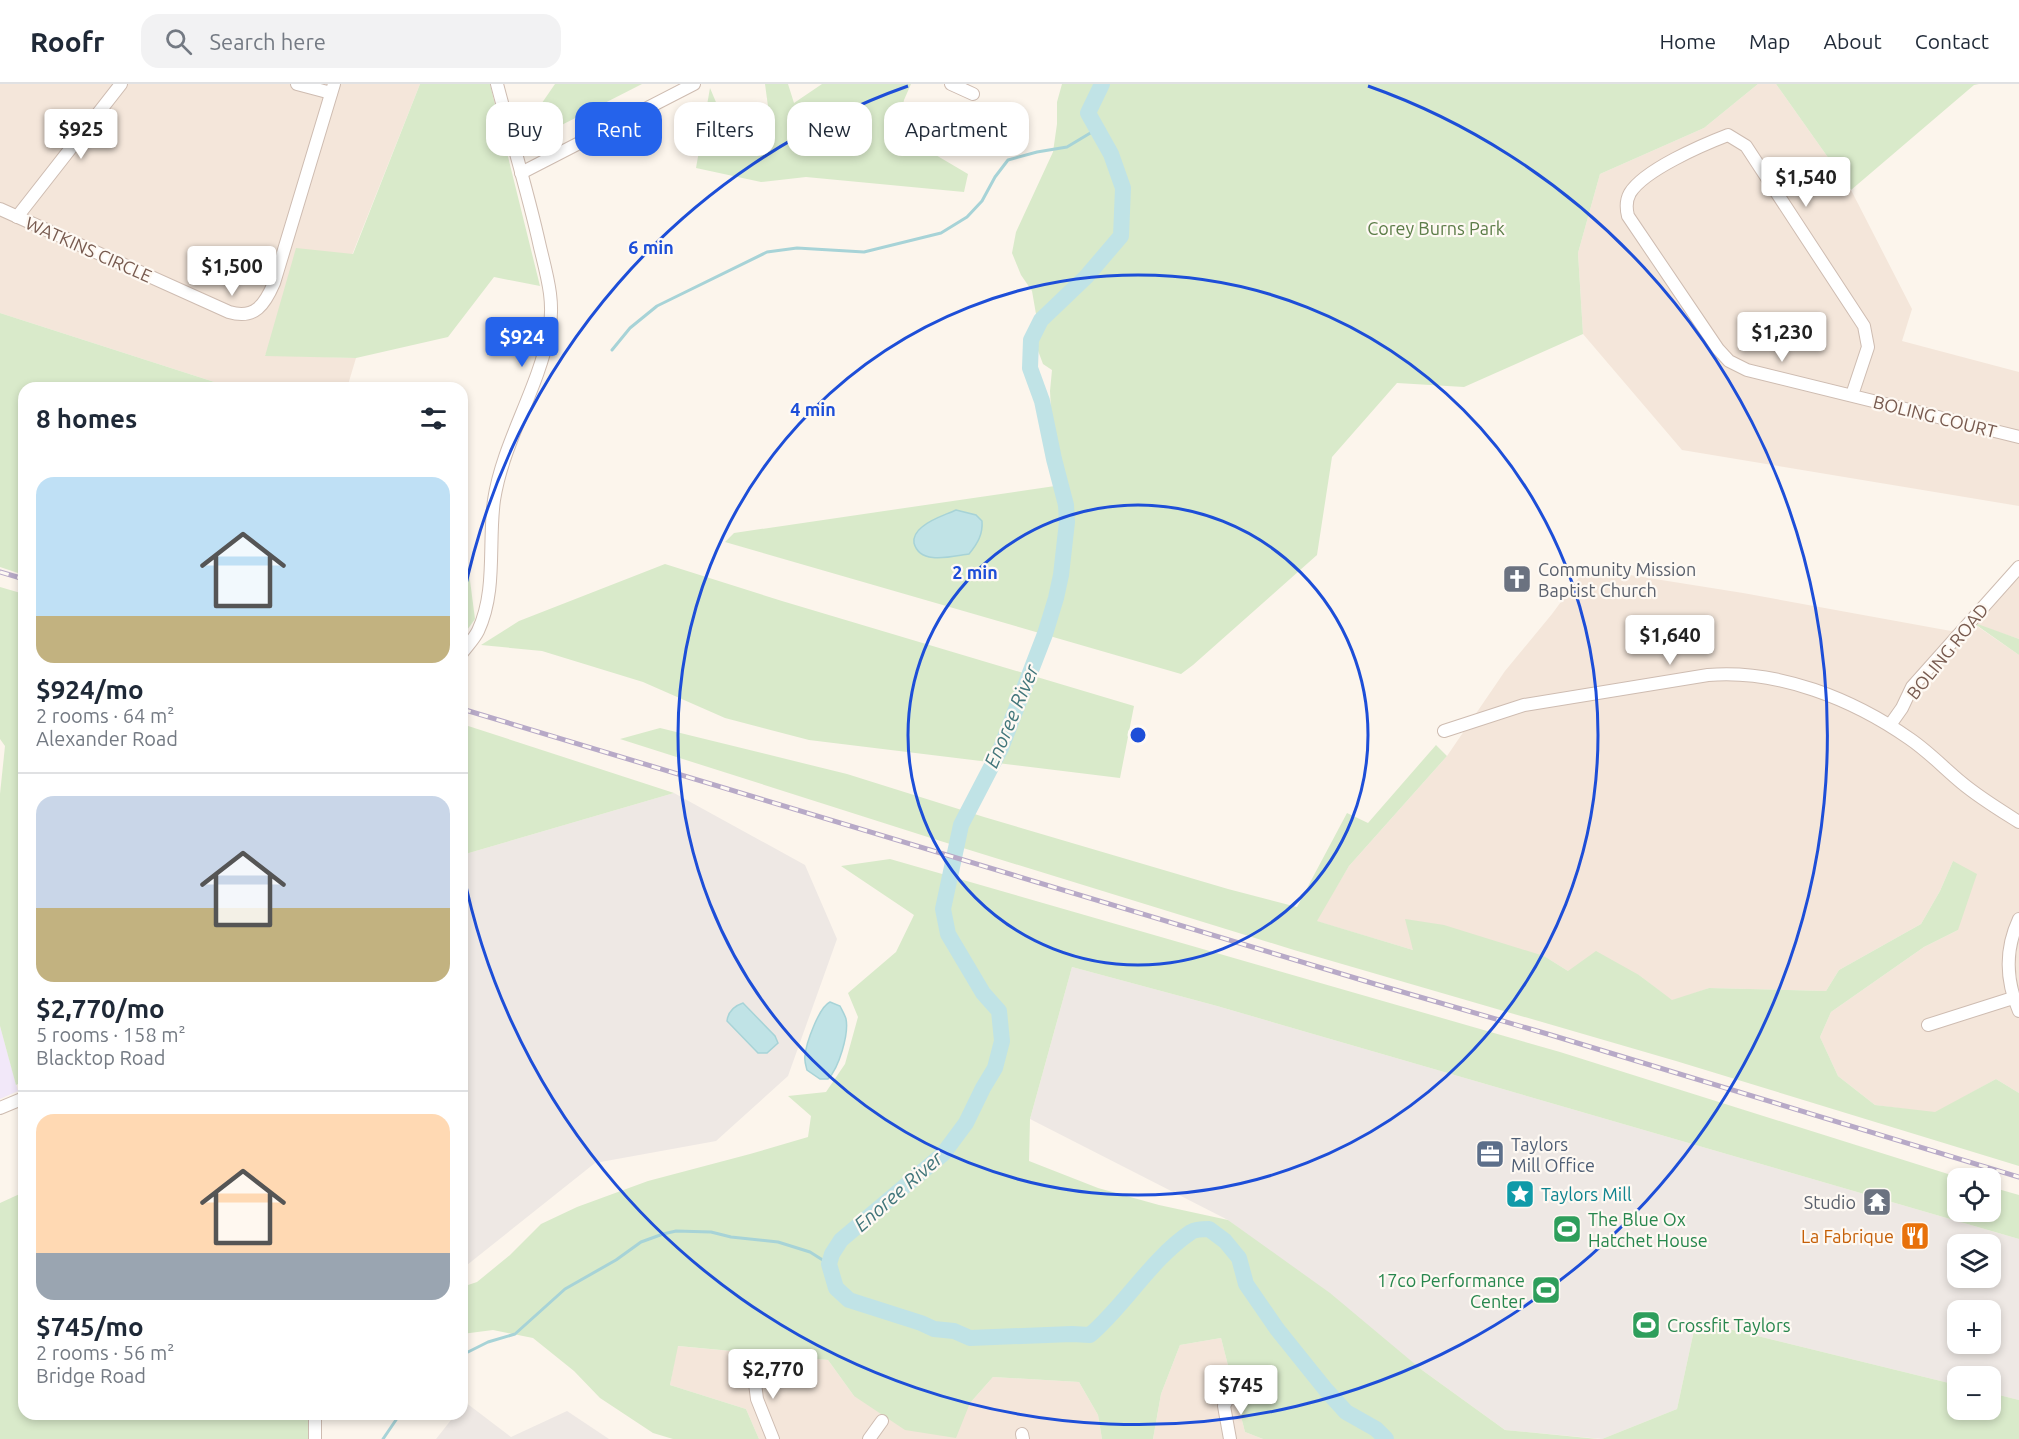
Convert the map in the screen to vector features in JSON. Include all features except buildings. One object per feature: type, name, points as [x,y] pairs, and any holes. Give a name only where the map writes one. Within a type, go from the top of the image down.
[{"type":"street","points":[[17,217],[121,84]]},
{"type":"street","points":[[297,84],[333,89]]},
{"type":"street","points":[[468,644],[478,630],[486,607],[492,519],[497,484],[546,346],[551,323],[550,293],[497,84]]},
{"type":"street","points":[[521,172],[694,84]]},
{"type":"street","points":[[951,84],[973,94]]},
{"type":"street","name":"WATKINS CIRCLE","points":[[0,209],[229,312],[243,314],[255,310],[267,300],[274,283],[333,89]]},
{"type":"street","name":"BOLING COURT","points":[[1852,395],[1868,347],[1864,326],[1746,146],[1728,135],[1704,144],[1639,183],[1627,201],[1628,216],[1722,355],[1737,366],[1747,370],[2019,436]]},
{"type":"street","name":"BOLING ROAD","points":[[1890,725],[1902,708],[1912,687],[2019,567]]},
{"type":"street","points":[[1444,731],[1524,705],[1721,674],[1775,679],[1812,690],[1890,725],[1912,740],[1984,800],[2019,822]]},
{"type":"street","points":[[2019,919],[2009,950],[2010,982],[2013,998],[2019,1011]]},
{"type":"street","points":[[1928,1025],[2013,998]]},
{"type":"street","points":[[0,1108],[18,1100]]},
{"type":"street","points":[[753,1368],[757,1399],[772,1439]]},
{"type":"street","points":[[1230,1439],[1224,1406],[1232,1391]]},
{"type":"street","points":[[315,1420],[315,1439]]},
{"type":"street","points":[[869,1439],[882,1421]]},
{"type":"shaded area","points":[[0,84],[420,84],[352,255],[265,355],[356,358],[349,382],[214,382],[0,313]]},
{"type":"shaded area","points":[[1758,84],[1776,84],[1851,190],[1912,309],[1902,341],[2019,372],[2019,506],[1682,450],[1583,334],[1578,253],[1600,174],[1704,128]]},
{"type":"shaded area","points":[[1586,568],[1743,593],[1951,631],[1972,622],[2019,574],[2019,639],[1974,624],[2019,655],[2019,1093],[1996,1079],[1935,1113],[1875,1105],[1838,1076],[1820,1037],[1831,1012],[1924,947],[1958,930],[1953,861],[1940,891],[1921,924],[1839,970],[1826,991],[1709,988],[1672,1001],[1639,975],[1568,971],[1544,956],[1413,950],[1316,921],[1349,866],[1447,756],[1505,671]]},
{"type":"shaded area","points":[[674,793],[805,865],[837,939],[788,1076],[716,1141],[595,1163],[468,1264],[468,853]]},
{"type":"shaded area","name":"Taylors Mill","points":[[1072,967],[1217,1006],[1947,1218],[1947,1222],[1960,1222],[2019,1239],[2019,1400],[2001,1396],[2001,1366],[1947,1366],[1947,1383],[1696,1321],[1677,1409],[1602,1439],[1505,1430],[1422,1370],[1228,1220],[1030,1119]]},
{"type":"shaded area","points":[[0,1026],[18,1091],[0,1099]]},
{"type":"shaded area","points":[[1221,1338],[1245,1432],[1263,1439],[1153,1439],[1161,1394],[1180,1345]]},
{"type":"shaded area","points":[[677,1346],[828,1360],[854,1396],[970,1403],[993,1377],[1079,1382],[1098,1415],[1102,1439],[759,1439],[746,1409],[670,1385]]},
{"type":"shaded area","points":[[468,1404],[511,1437],[567,1411],[609,1439],[436,1439],[451,1420],[468,1420]]},
{"type":"green space","points":[[420,84],[490,84],[494,102],[486,102],[486,156],[508,156],[540,286],[494,277],[448,337],[356,358],[265,356],[296,248],[353,254]]},
{"type":"green space","points":[[555,84],[642,84],[607,102],[575,102],[575,118],[563,124],[563,102],[543,102]]},
{"type":"green space","points":[[765,84],[788,84],[794,102],[787,102],[787,156],[872,156],[872,102],[795,102],[822,84],[911,84],[904,102],[884,102],[884,156],[937,156],[968,174],[964,192],[806,177],[761,182],[696,168],[698,156],[775,156],[775,102],[767,102]]},
{"type":"green space","name":"Corey Burns Park","points":[[1062,84],[1758,84],[1704,128],[1600,174],[1578,253],[1583,334],[1464,387],[1397,383],[1332,457],[1317,555],[1181,674],[725,542],[734,533],[1055,486],[1050,391],[1052,370],[1043,364],[1034,340],[1036,314],[1032,291],[1021,275],[1012,253],[1016,232],[1053,152],[1057,102]]},
{"type":"green space","points":[[1776,84],[1979,84],[1974,85],[1851,190]]},
{"type":"green space","points":[[710,88],[716,102],[708,102]]},
{"type":"green space","points":[[0,313],[214,382],[18,382],[18,573],[0,567]]},
{"type":"green space","points":[[665,564],[1134,706],[1120,778],[809,740],[725,718],[643,682],[542,651],[481,645],[519,621]]},
{"type":"green space","points":[[468,565],[475,619],[468,629]]},
{"type":"green space","points":[[0,587],[18,592],[18,1084],[16,1085],[0,1026],[0,794],[5,746],[0,739]]},
{"type":"green space","points":[[1972,622],[2019,639],[2019,655]]},
{"type":"green space","points":[[468,726],[674,793],[468,853]]},
{"type":"green space","points":[[660,728],[847,774],[984,817],[1297,907],[1347,813],[1368,823],[1436,745],[1447,756],[1349,866],[1317,921],[1413,950],[1405,919],[1444,925],[1544,956],[1568,971],[1596,951],[1639,975],[1672,1000],[1709,988],[1826,991],[1839,970],[1921,924],[1940,891],[1953,861],[1977,874],[1958,930],[1924,947],[1831,1012],[1820,1037],[1838,1076],[1875,1105],[1935,1112],[1996,1079],[2019,1093],[2019,1166],[1676,1061],[1294,950],[620,739]]},
{"type":"green space","points":[[890,859],[1560,1052],[1947,1174],[1947,1218],[1217,1006],[1072,967],[1030,1119],[1029,1161],[1098,1188],[1159,1205],[1228,1220],[1330,1293],[1422,1370],[1505,1430],[1598,1439],[1263,1439],[1245,1432],[1221,1338],[1180,1345],[1161,1394],[1153,1439],[1102,1439],[1098,1415],[1079,1382],[993,1377],[970,1403],[956,1438],[905,1430],[854,1396],[828,1360],[678,1346],[670,1385],[746,1409],[759,1439],[673,1439],[653,1433],[600,1398],[574,1371],[533,1338],[493,1330],[468,1333],[468,1285],[477,1282],[510,1255],[541,1224],[577,1207],[648,1181],[808,1137],[811,1116],[788,1096],[826,1092],[845,1064],[858,1017],[848,993],[896,952],[914,915],[841,866]]},
{"type":"green space","points":[[2001,1190],[2019,1195],[2019,1239],[1960,1222],[2001,1222]]},
{"type":"green space","points":[[18,1195],[18,1420],[311,1420],[312,1439],[0,1439],[0,1203]]},
{"type":"green space","points":[[1696,1321],[1947,1383],[1947,1420],[2001,1420],[2001,1396],[2019,1400],[2019,1439],[1602,1439],[1677,1409]]},
{"type":"water","points":[[956,510],[976,515],[982,521],[979,538],[969,554],[938,558],[923,555],[917,550],[914,540],[918,530]]},
{"type":"water","points":[[830,1002],[840,1006],[846,1019],[845,1042],[832,1074],[828,1079],[820,1079],[807,1070],[805,1058],[814,1026]]},
{"type":"water","points":[[743,1003],[775,1036],[778,1043],[767,1053],[758,1053],[727,1021],[732,1009]]},
{"type":"waterway","name":"Enoree River","points":[[1102,84],[1088,113],[1111,154],[1123,188],[1121,236],[1086,277],[1041,320],[1031,340],[1030,368],[1042,401],[1066,505],[1067,522],[1061,575],[1045,634],[1001,748],[961,825],[943,909],[948,934],[983,993],[999,1011],[1002,1041],[995,1068],[966,1123],[943,1154],[841,1240],[829,1264],[836,1288],[849,1300],[934,1329],[954,1331],[970,1338],[1090,1335],[1163,1255],[1193,1231],[1209,1229],[1225,1241],[1239,1258],[1246,1284],[1277,1329],[1326,1390],[1346,1412],[1376,1429],[1386,1439]]},
{"type":"waterway","points":[[612,350],[630,328],[657,306],[767,252],[797,248],[864,252],[941,233],[967,217],[982,201],[995,177],[1008,160],[1067,147],[1097,129]]},
{"type":"waterway","points":[[468,1352],[488,1342],[515,1334],[565,1289],[616,1260],[641,1242],[663,1234],[676,1231],[711,1232],[731,1237],[778,1242],[810,1252],[829,1264]]},
{"type":"waterway","points":[[383,1439],[396,1420]]},
{"type":"railway","points":[[0,572],[18,577]]},
{"type":"railway","points":[[468,711],[2019,1177]]},
{"type":"place","name":"Community Mission Baptist Church","points":[[1517,579]]},
{"type":"place","name":"Taylors Mill Office","points":[[1490,1154]]},
{"type":"place","name":"Taylors Mill","points":[[1520,1194]]},
{"type":"place","name":"Studio","points":[[1877,1202]]},
{"type":"place","name":"The Blue Ox Hatchet House","points":[[1567,1229]]},
{"type":"place","name":"La Fabrique","points":[[1915,1236]]},
{"type":"place","name":"17co Performance Center","points":[[1546,1290]]},
{"type":"place","name":"Crossfit Taylors","points":[[1646,1325]]}]
